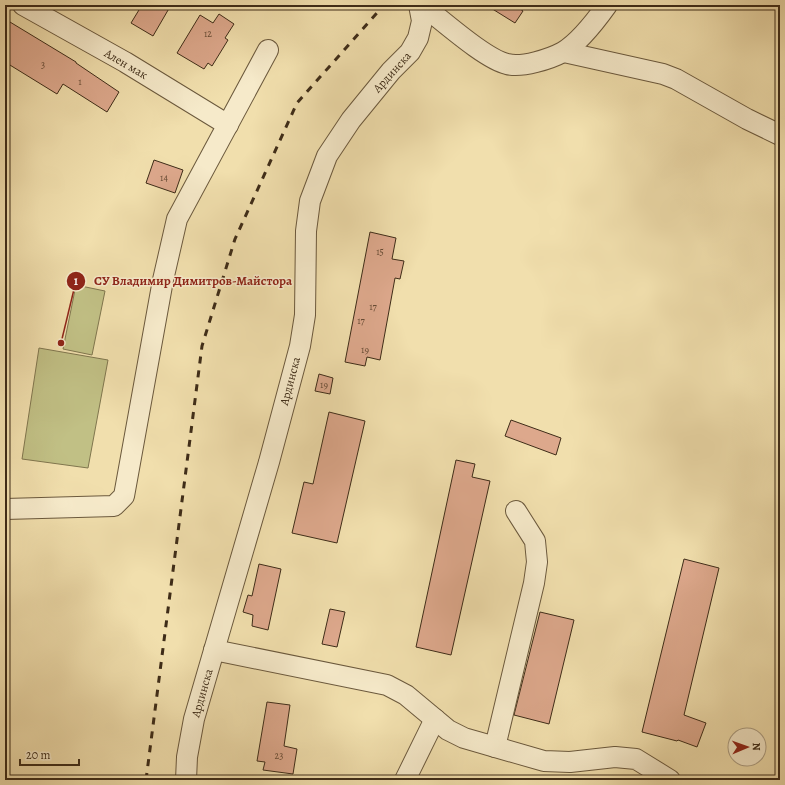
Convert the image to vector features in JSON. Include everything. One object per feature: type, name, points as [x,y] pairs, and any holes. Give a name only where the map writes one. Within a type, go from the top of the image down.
[{"type":"street","name":"Ален мак","points":[[23,5],[125,62],[228,125]]},
{"type":"street","name":"Ардинска","points":[[186,780],[187,757],[194,719],[269,462],[300,346],[305,315],[306,232],[310,201],[327,156],[351,120],[391,71],[410,52],[418,38],[422,21],[419,5]]},
{"type":"street","points":[[422,5],[484,52],[507,64],[530,64],[564,52],[585,32],[607,5]]},
{"type":"street","points":[[5,509],[114,506],[124,496],[162,280],[177,219],[268,50]]},
{"type":"street","points":[[564,52],[663,74],[676,79],[747,119],[780,135]]},
{"type":"street","points":[[495,747],[534,583],[537,562],[535,541],[516,511]]},
{"type":"street","points":[[214,650],[387,685],[406,695],[448,730],[464,738],[495,747],[544,760],[570,762],[615,756],[636,759],[670,780]]},
{"type":"street","points":[[405,780],[435,719]]},
{"type":"shaded area","points":[[76,285],[105,291],[92,355],[63,349]]},
{"type":"shaded area","points":[[39,348],[108,360],[88,468],[22,459]]},
{"type":"building","points":[[142,5],[171,5],[153,36],[131,23]]},
{"type":"building","points":[[486,5],[514,5],[523,11],[515,23]]},
{"type":"building","points":[[219,14],[234,24],[225,38],[228,40],[212,66],[208,63],[204,69],[177,53],[200,15],[213,23]]},
{"type":"building","points":[[5,19],[76,62],[119,92],[107,112],[63,84],[57,94],[5,62]]},
{"type":"building","points":[[154,160],[183,170],[175,193],[146,183]]},
{"type":"building","points":[[370,232],[396,238],[392,259],[404,261],[400,279],[395,278],[380,360],[367,357],[365,366],[345,362]]},
{"type":"building","points":[[319,374],[333,378],[330,394],[315,391]]},
{"type":"building","points":[[329,412],[365,421],[337,543],[292,533],[304,482],[313,484]]},
{"type":"building","points":[[511,420],[561,438],[556,455],[505,436]]},
{"type":"building","points":[[456,460],[475,464],[472,477],[490,481],[451,655],[416,647]]},
{"type":"building","points":[[684,559],[719,568],[684,715],[706,723],[697,747],[678,740],[642,732]]},
{"type":"building","points":[[259,564],[281,569],[268,630],[252,626],[253,615],[243,612],[248,595],[252,596]]},
{"type":"building","points":[[330,609],[345,612],[337,647],[322,644]]},
{"type":"building","points":[[540,612],[574,620],[549,724],[514,715]]},
{"type":"building","points":[[267,702],[290,705],[284,746],[297,749],[293,774],[263,770],[265,762],[257,761]]},
{"type":"railway","points":[[146,780],[202,346],[235,239],[297,103],[384,5]]},
{"type":"place","name":"СУ Владимир Димитров-Майстора","points":[[61,343]]}]
